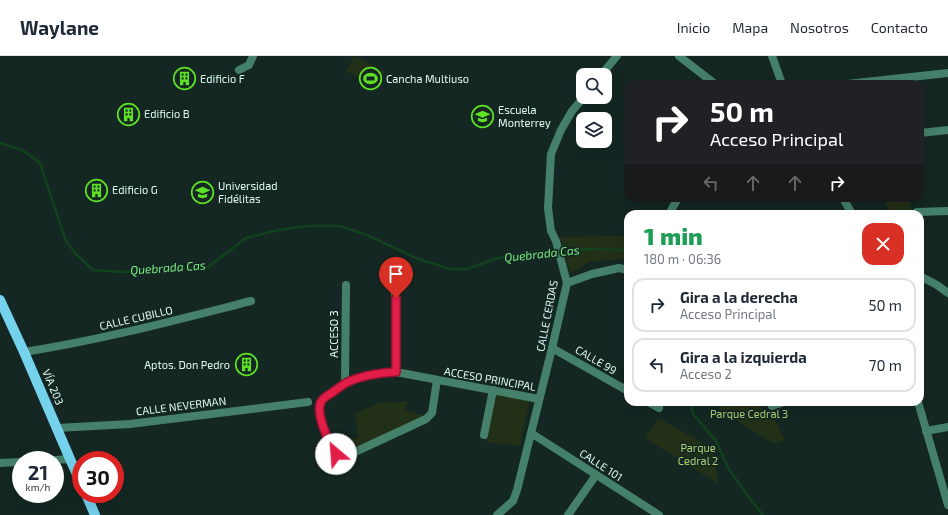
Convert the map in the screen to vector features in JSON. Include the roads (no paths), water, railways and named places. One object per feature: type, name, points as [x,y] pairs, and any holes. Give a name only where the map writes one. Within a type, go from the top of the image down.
[{"type":"main road","name":"VÍA 203","points":[[0,300],[72,463]]},
{"type":"main road","points":[[90,503],[95,515]]},
{"type":"street","points":[[239,70],[249,65],[252,56]]},
{"type":"street","points":[[607,68],[617,56]]},
{"type":"street","points":[[679,56],[710,80]]},
{"type":"street","points":[[772,56],[781,80]]},
{"type":"street","points":[[884,80],[948,73]]},
{"type":"street","name":"CALLE CERDAS","points":[[497,515],[513,501],[518,490],[567,283],[556,241],[551,231],[548,208],[551,154],[561,130],[578,104]]},
{"type":"street","points":[[924,132],[948,130]]},
{"type":"street","points":[[924,212],[948,211]]},
{"type":"street","points":[[567,283],[592,274],[619,268],[624,269]]},
{"type":"street","points":[[924,278],[948,293]]},
{"type":"street","points":[[395,284],[396,372]]},
{"type":"street","name":"ACCESO 3","points":[[345,383],[346,285]]},
{"type":"street","name":"CALLE CUBILLO","points":[[24,352],[135,330],[251,300]]},
{"type":"street","name":"CALLE 99","points":[[552,348],[624,389]]},
{"type":"street","name":"ACCESO PRINCIPAL","points":[[437,380],[432,413],[426,419],[342,458],[336,454],[328,442],[323,426],[320,402],[324,397],[345,383],[365,376],[396,372],[540,399]]},
{"type":"street","points":[[484,435],[493,390]]},
{"type":"street","name":"CALLE NEVERMAN","points":[[57,428],[130,424],[308,402]]},
{"type":"street","points":[[655,406],[659,408]]},
{"type":"street","points":[[919,406],[948,505]]},
{"type":"street","points":[[926,431],[948,427]]},
{"type":"street","name":"CALLE 101","points":[[531,433],[659,515]]},
{"type":"street","points":[[64,459],[70,459]]},
{"type":"street","points":[[0,463],[12,462]]},
{"type":"street","points":[[568,515],[596,475]]},
{"type":"waterway","name":"Quebrada Cas","points":[[0,143],[24,151],[40,163],[66,241],[76,254],[93,270],[122,272],[208,267],[246,238],[279,230],[308,226],[340,226],[367,235],[418,259],[450,269],[467,269],[498,258],[534,252],[579,249],[624,250]]},
{"type":"waterway","name":"Quebrada Cas","points":[[691,406],[693,414],[716,441],[728,468],[763,515]]},
{"type":"place","name":"Edificio F","points":[[185,79]]},
{"type":"place","name":"Cancha Multiuso","points":[[370,79]]},
{"type":"place","name":"Edificio B","points":[[129,114]]},
{"type":"place","name":"Escuela Monterrey","points":[[482,116]]},
{"type":"place","name":"Edificio G","points":[[97,190]]},
{"type":"place","name":"Universidad Fidélitas","points":[[202,192]]},
{"type":"place","name":"Aptos. Don Pedro","points":[[246,365]]},
{"type":"park label","name":"Parque Cedral 3","points":[[749,414]]},
{"type":"park label","name":"Parque Cedral 2","points":[[698,454]]}]
